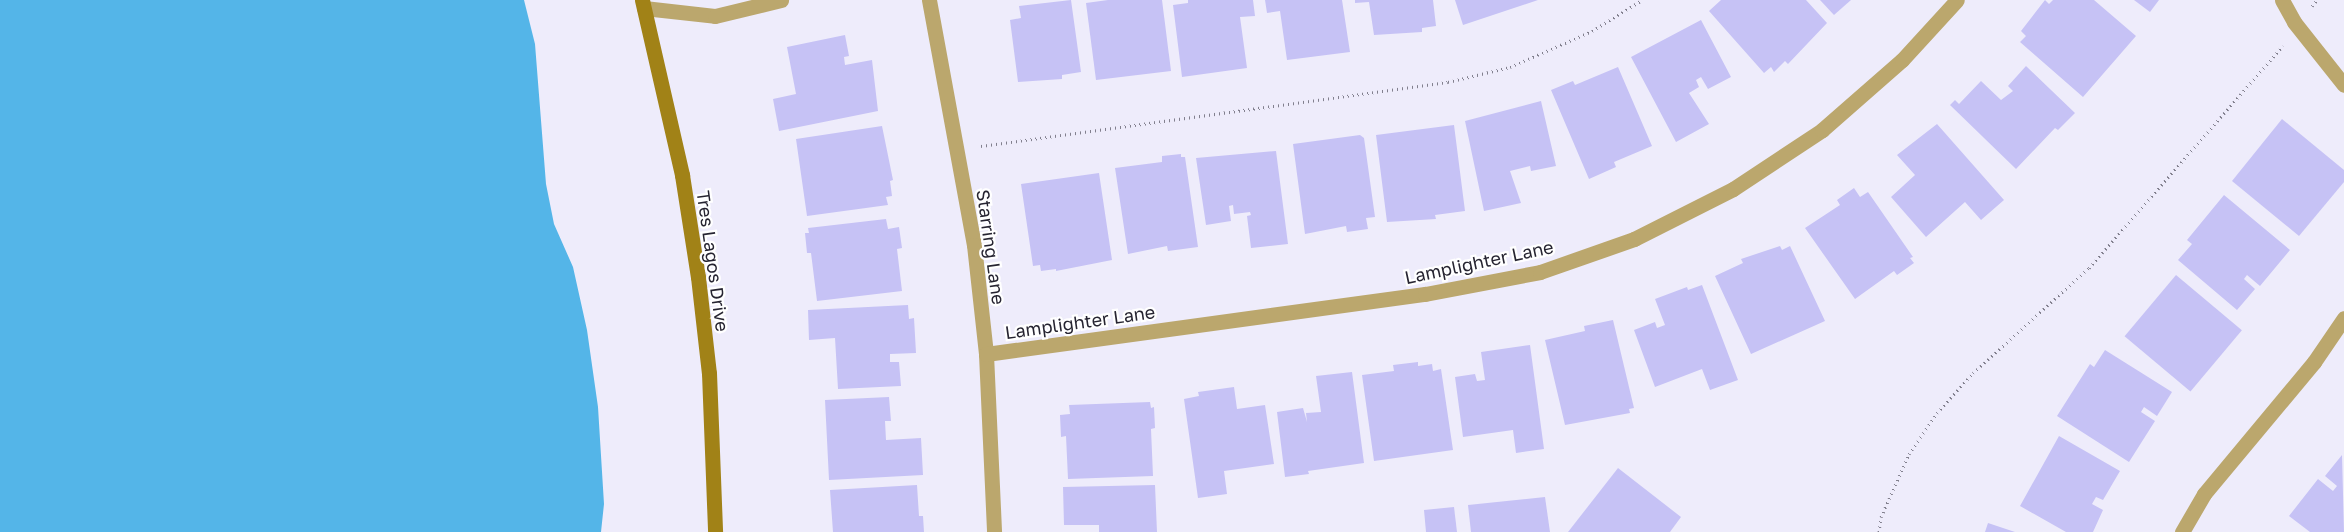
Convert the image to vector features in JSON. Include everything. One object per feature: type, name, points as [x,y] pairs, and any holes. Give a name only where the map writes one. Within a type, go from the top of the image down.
[{"type":"street","points":[[643,4],[658,0]]},
{"type":"street","points":[[643,4],[715,16],[781,0]]},
{"type":"street","name":"Starring Lane","points":[[929,0],[958,149],[974,245],[986,354],[994,532]]},
{"type":"street","name":"Lamplighter Lane","points":[[986,354],[1425,294],[1540,272],[1634,239],[1733,189],[1822,130],[1902,60],[1957,0]]},
{"type":"street","points":[[2282,0],[2297,27],[2344,85]]},
{"type":"street","name":"Tres Lagos Drive","points":[[643,4],[682,175],[698,277],[709,383],[715,532]]},
{"type":"street","points":[[2182,532],[2204,494],[2314,362],[2344,318]]},
{"type":"path","points":[[958,149],[1448,82],[1510,67],[1592,31],[1642,0]]},
{"type":"path","points":[[1879,532],[1881,517],[1909,454],[1936,413],[1973,373],[2089,268],[2271,64],[2317,0]]},
{"type":"water","points":[[0,0],[524,0],[535,44],[546,184],[554,224],[573,267],[587,330],[598,407],[604,504],[601,532],[0,532]]},
{"type":"building","points":[[1071,0],[1081,72],[1062,75],[1062,79],[1018,82],[1010,20],[1021,18],[1019,6]]},
{"type":"building","points":[[1108,0],[1162,0],[1171,71],[1096,80],[1086,3]]},
{"type":"building","points":[[1188,0],[1253,0],[1255,16],[1240,17],[1247,68],[1182,77],[1173,5],[1188,3]]},
{"type":"building","points":[[1265,0],[1342,0],[1350,52],[1287,60],[1280,11],[1267,13]]},
{"type":"building","points":[[1355,0],[1433,0],[1436,26],[1422,28],[1422,32],[1374,35],[1369,2],[1355,3]]},
{"type":"building","points":[[1455,0],[1538,0],[1463,25]]},
{"type":"building","points":[[1721,0],[1806,0],[1827,23],[1788,64],[1785,61],[1774,72],[1771,67],[1764,73],[1709,11]]},
{"type":"building","points":[[1820,0],[1851,0],[1834,15]]},
{"type":"building","points":[[2045,0],[2049,4],[2053,0],[2094,0],[2136,36],[2083,97],[2020,42],[2026,36],[2021,31]]},
{"type":"building","points":[[2134,0],[2159,0],[2150,12]]},
{"type":"building","points":[[1701,20],[1731,77],[1708,89],[1701,77],[1696,80],[1699,87],[1689,93],[1709,124],[1676,142],[1631,57]]},
{"type":"building","points":[[845,35],[849,56],[844,57],[845,65],[872,60],[878,111],[779,131],[773,99],[796,94],[787,47]]},
{"type":"building","points":[[2026,66],[2075,113],[2058,130],[2055,128],[2016,169],[1950,105],[1955,100],[1959,104],[1981,81],[2001,100],[2013,91],[2008,86]]},
{"type":"building","points":[[1618,67],[1652,146],[1614,162],[1616,167],[1589,179],[1551,90],[1573,81],[1575,85]]},
{"type":"building","points":[[1541,101],[1556,166],[1531,171],[1530,166],[1510,171],[1521,203],[1484,211],[1465,121]]},
{"type":"building","points":[[2282,119],[2344,170],[2344,182],[2299,236],[2232,181]]},
{"type":"building","points":[[1937,124],[2004,200],[1981,220],[1965,202],[1926,237],[1891,197],[1915,175],[1897,155]]},
{"type":"building","points":[[1454,125],[1465,211],[1435,215],[1436,219],[1387,222],[1376,135]]},
{"type":"building","points":[[882,126],[893,180],[890,181],[892,196],[886,197],[888,205],[807,216],[796,139]]},
{"type":"building","points":[[1360,135],[1364,138],[1375,217],[1366,218],[1368,229],[1347,232],[1346,226],[1305,234],[1293,144]]},
{"type":"building","points":[[1276,151],[1288,244],[1251,248],[1247,216],[1251,215],[1250,212],[1234,214],[1233,205],[1229,206],[1231,221],[1206,225],[1196,158]]},
{"type":"building","points":[[1181,154],[1181,157],[1185,157],[1198,247],[1168,251],[1167,246],[1128,254],[1115,168],[1162,162],[1162,156]]},
{"type":"building","points":[[1099,173],[1112,260],[1056,271],[1056,269],[1041,271],[1040,265],[1033,266],[1021,184]]},
{"type":"building","points":[[1854,188],[1860,197],[1868,192],[1913,257],[1910,258],[1914,263],[1897,275],[1894,271],[1855,299],[1805,228],[1840,205],[1837,200]]},
{"type":"building","points":[[2224,195],[2290,250],[2260,286],[2247,275],[2244,279],[2255,289],[2237,310],[2178,260],[2192,244],[2187,240]]},
{"type":"building","points":[[886,219],[888,229],[899,227],[902,248],[897,249],[902,291],[817,301],[811,253],[807,253],[805,233],[809,233],[808,228]]},
{"type":"building","points":[[1780,246],[1782,250],[1790,246],[1825,321],[1751,354],[1715,276],[1743,263],[1741,259]]},
{"type":"building","points":[[2176,275],[2242,330],[2190,392],[2125,336]]},
{"type":"building","points":[[1702,285],[1738,380],[1710,390],[1702,369],[1655,387],[1634,330],[1655,322],[1657,328],[1665,325],[1655,299],[1687,287],[1688,290]]},
{"type":"building","points":[[908,305],[909,319],[914,318],[916,353],[890,354],[890,362],[899,362],[901,386],[838,389],[835,338],[809,340],[808,310]]},
{"type":"building","points":[[1613,320],[1634,408],[1629,409],[1630,413],[1565,425],[1545,340],[1585,331],[1584,326]]},
{"type":"building","points":[[1530,345],[1544,449],[1516,453],[1513,430],[1463,437],[1455,377],[1475,374],[1477,381],[1485,380],[1481,352]]},
{"type":"building","points":[[2105,350],[2172,392],[2157,416],[2144,407],[2141,412],[2155,421],[2129,462],[2057,416],[2090,364],[2094,367]]},
{"type":"building","points":[[1418,362],[1418,366],[1432,364],[1433,371],[1441,369],[1453,450],[1374,461],[1362,375],[1394,371],[1393,365]]},
{"type":"building","points":[[1352,372],[1364,463],[1308,471],[1309,474],[1285,477],[1277,412],[1303,408],[1307,422],[1306,413],[1321,412],[1316,376]]},
{"type":"building","points":[[1234,387],[1237,409],[1265,405],[1274,464],[1224,471],[1227,494],[1198,498],[1184,399],[1199,396],[1198,392]]},
{"type":"building","points":[[889,397],[891,421],[885,421],[886,440],[921,438],[923,475],[829,480],[825,400]]},
{"type":"building","points":[[1150,402],[1151,408],[1154,407],[1155,428],[1151,429],[1153,476],[1068,479],[1066,436],[1061,437],[1060,415],[1070,414],[1069,405]]},
{"type":"building","points":[[2059,436],[2120,471],[2103,500],[2096,497],[2092,504],[2103,510],[2093,532],[2066,532],[2020,506]]},
{"type":"building","points":[[2342,455],[2344,532],[2310,532],[2289,516],[2318,479],[2333,491],[2337,486],[2325,476]]},
{"type":"building","points":[[1618,468],[1681,517],[1670,532],[1568,532]]},
{"type":"building","points":[[917,485],[919,516],[923,516],[924,532],[833,532],[830,490]]},
{"type":"building","points":[[1155,485],[1157,532],[1099,532],[1099,525],[1064,525],[1063,487]]},
{"type":"building","points":[[1545,497],[1550,532],[1471,532],[1468,505]]},
{"type":"building","points":[[1454,507],[1457,532],[1426,532],[1424,510]]},
{"type":"building","points":[[1988,523],[2015,532],[1985,532]]}]
